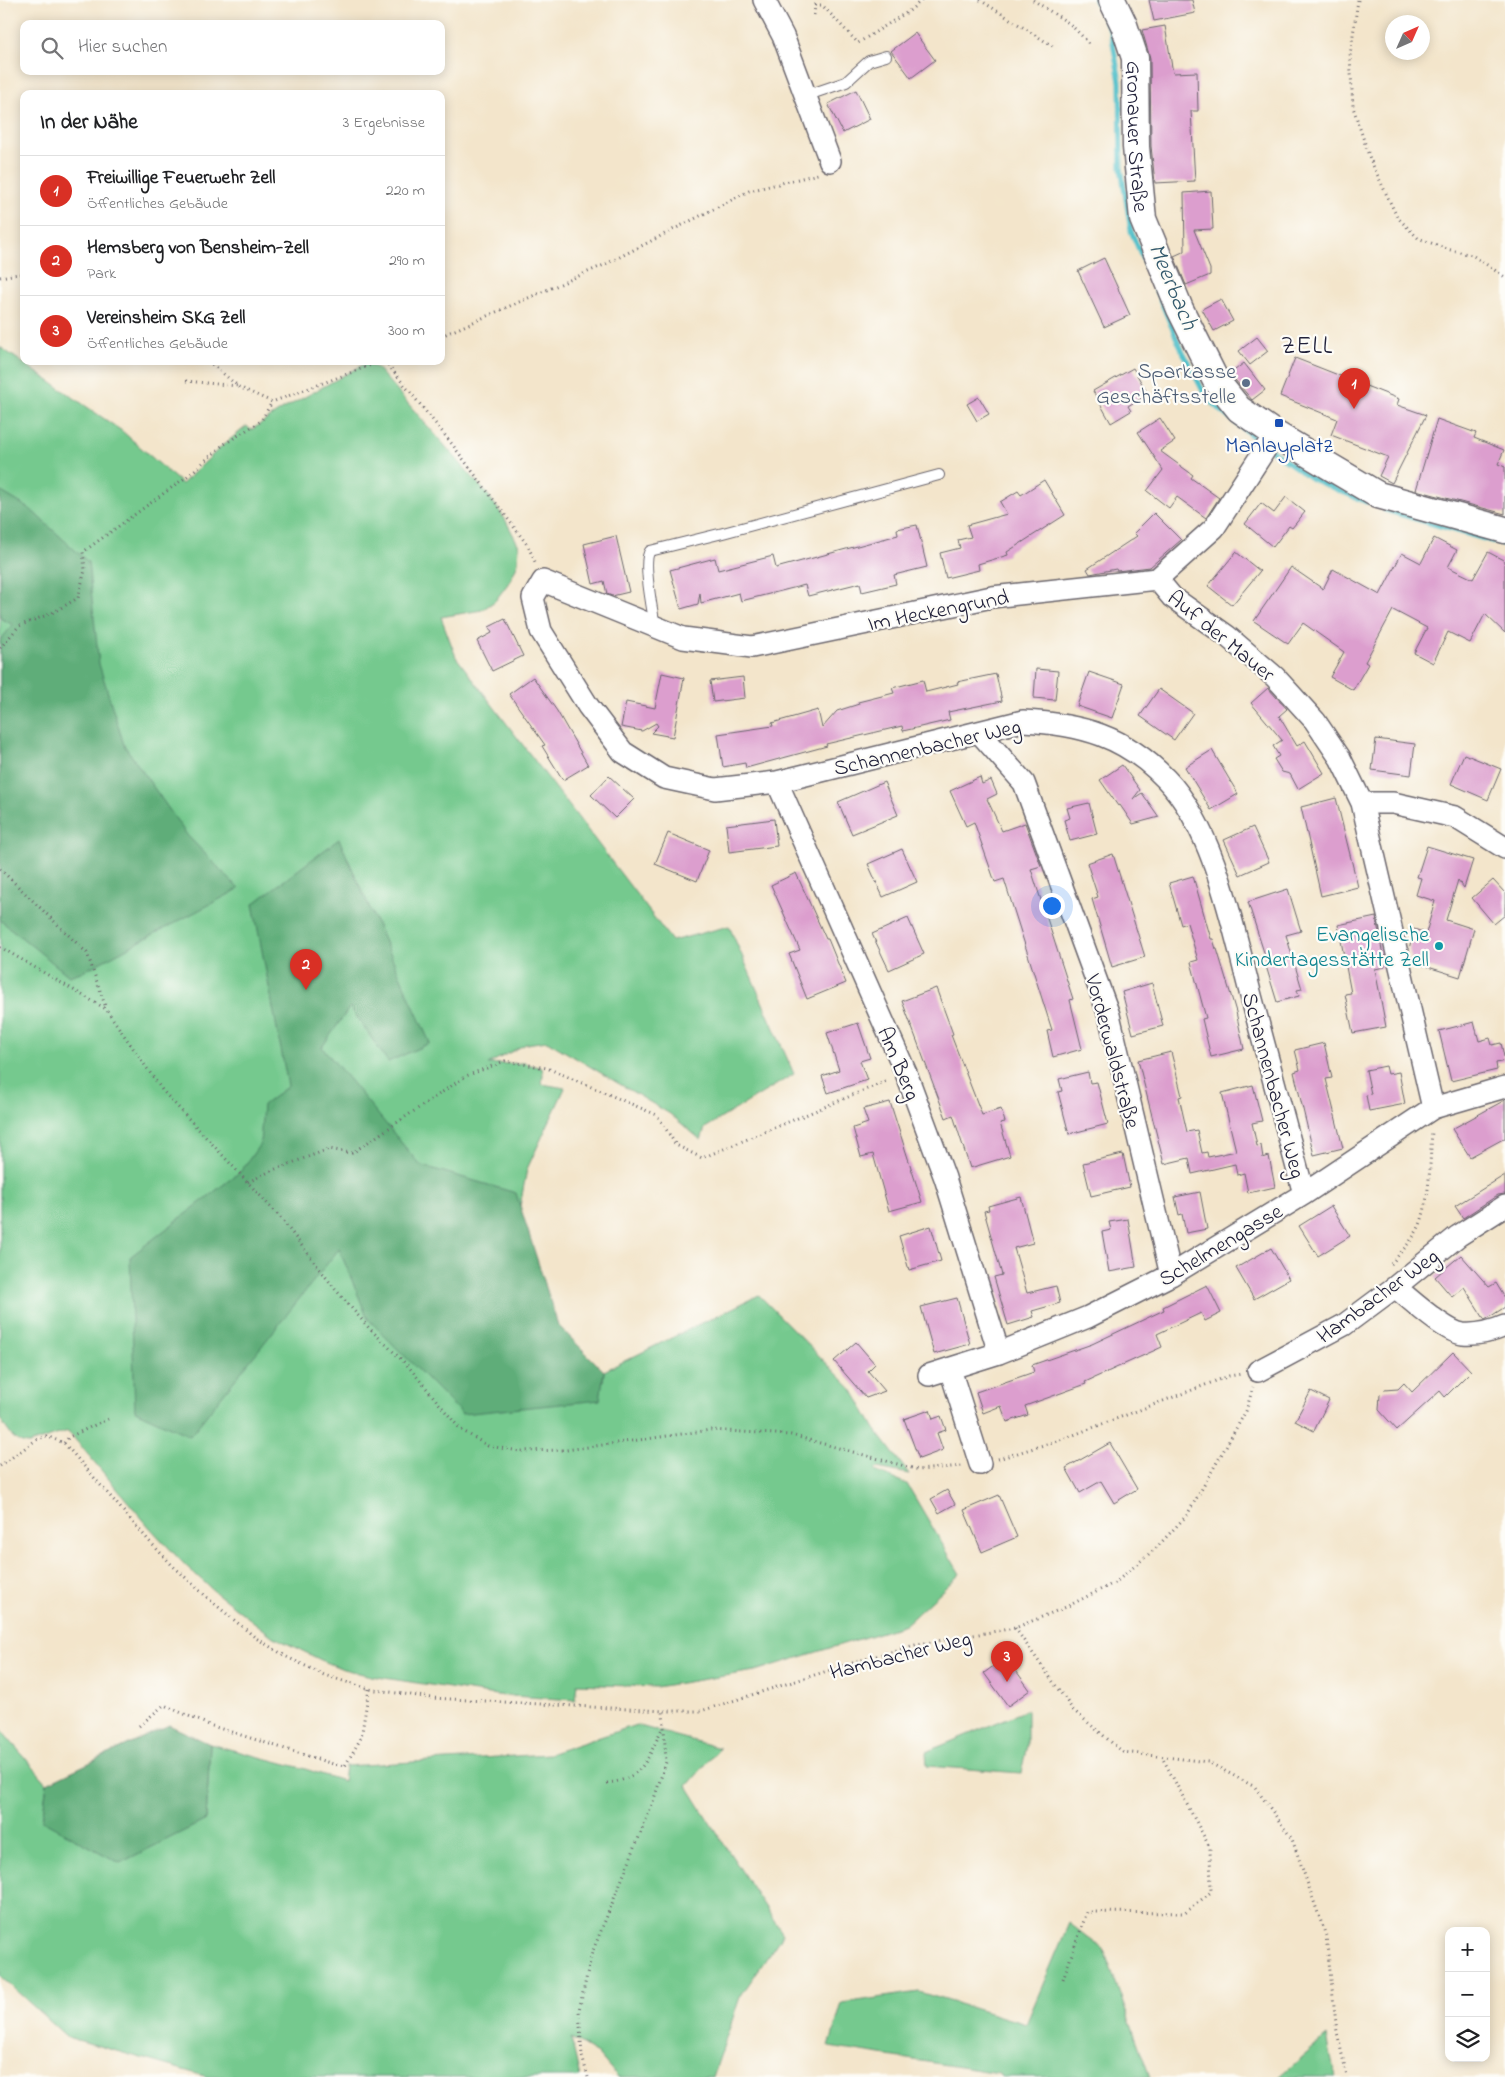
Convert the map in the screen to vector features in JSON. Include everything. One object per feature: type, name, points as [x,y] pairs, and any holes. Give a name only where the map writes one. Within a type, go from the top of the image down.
[{"type":"street","points":[[764,0],[780,30],[830,161]]},
{"type":"street","name":"Gronauer Straße","points":[[1112,0],[1124,25],[1135,58],[1136,147],[1143,219],[1180,309],[1215,379],[1269,443],[1378,495],[1505,530]]},
{"type":"street","points":[[1157,579],[1214,528],[1269,443]]},
{"type":"street","name":"Im Heckengrund","points":[[543,581],[682,638],[752,647],[992,597],[1157,579]]},
{"type":"street","name":"Auf der Mauer","points":[[1157,579],[1172,597],[1227,636],[1275,677],[1315,721],[1340,758],[1362,803],[1433,1108]]},
{"type":"street","name":"Schannenbacher Weg","points":[[543,581],[533,598],[541,631],[588,706],[624,752],[664,778],[715,789],[777,782],[1023,721],[1057,723],[1084,728],[1116,741],[1140,757],[1167,779],[1192,813],[1220,877],[1304,1194]]},
{"type":"street","name":"Vorderwaldstraße","points":[[979,732],[1024,783],[1109,1015],[1171,1275]]},
{"type":"street","name":"Am Berg","points":[[777,782],[906,1073],[945,1178],[999,1353]]},
{"type":"street","points":[[1362,803],[1393,803],[1455,817],[1505,848]]},
{"type":"street","name":"Schelmengasse","points":[[929,1375],[999,1353],[1088,1318],[1171,1275],[1304,1194],[1433,1108],[1505,1087]]},
{"type":"street","name":"Hambacher Weg","points":[[1258,1371],[1344,1325],[1390,1278],[1505,1206]]},
{"type":"street","points":[[1390,1278],[1439,1322],[1461,1334],[1488,1333],[1505,1326]]},
{"type":"street","points":[[950,1369],[980,1464]]},
{"type":"lane","points":[[805,96],[846,82],[869,61],[886,56]]},
{"type":"lane","points":[[654,627],[647,556],[653,549],[724,533],[939,475]]},
{"type":"path","points":[[814,15],[816,5],[822,5],[858,43],[909,11],[922,0]]},
{"type":"path","points":[[980,0],[1054,47]]},
{"type":"path","points":[[1033,0],[1070,24],[1088,42],[1089,46]]},
{"type":"path","points":[[1358,0],[1350,56],[1353,106],[1370,159],[1397,217],[1418,238],[1447,249],[1472,255],[1505,277]]},
{"type":"path","points":[[445,334],[604,266],[749,191],[820,174],[830,161]]},
{"type":"path","points":[[0,277],[20,274]]},
{"type":"path","points":[[213,365],[239,386],[272,402]]},
{"type":"path","points":[[0,648],[19,626],[52,613],[78,598],[85,570],[83,552],[189,475],[223,444],[261,421],[272,402],[372,365]]},
{"type":"path","points":[[386,365],[452,444],[528,546],[543,581]]},
{"type":"path","points":[[186,381],[239,386]]},
{"type":"path","points":[[0,869],[87,953],[106,1009],[162,1090],[279,1216],[335,1289],[369,1328],[408,1366],[460,1429],[488,1446],[519,1451],[566,1450],[711,1430],[790,1435],[919,1470],[980,1464],[1063,1439],[1229,1376],[1258,1371]]},
{"type":"path","points":[[0,947],[106,1009]]},
{"type":"path","points":[[248,1182],[272,1170],[328,1150],[352,1153],[411,1115],[466,1076],[505,1061],[547,1068],[657,1115],[676,1145],[702,1158],[906,1073]]},
{"type":"path","points":[[1390,1278],[1420,1226],[1429,1185],[1433,1108]]},
{"type":"path","name":"Hambacher Weg","points":[[64,1443],[150,1542],[210,1600],[256,1638],[287,1657],[324,1675],[369,1689],[451,1699],[663,1711],[701,1711],[865,1658],[919,1644],[1015,1628],[1066,1608],[1116,1582],[1162,1542],[1187,1515],[1242,1419],[1258,1371]]},
{"type":"path","points":[[0,1466],[36,1440],[46,1436],[64,1443],[69,1437],[108,1419]]},
{"type":"path","points":[[1015,1628],[1073,1710],[1123,1752],[1208,1762],[1255,1787],[1292,1839],[1326,1936],[1337,2032],[1347,2077]]},
{"type":"path","points":[[139,1726],[164,1705],[209,1725],[333,1764],[345,1766],[361,1738],[369,1689]]},
{"type":"path","points":[[588,2077],[582,2056],[579,2010],[592,1953],[652,1805],[666,1762],[663,1711]]},
{"type":"path","points":[[607,1783],[622,1782],[638,1772],[647,1762],[663,1726]]},
{"type":"path","points":[[1063,1979],[1087,1912],[1185,1913],[1211,1892],[1210,1848],[1162,1756]]},
{"type":"green space","points":[[0,347],[20,361],[20,365],[26,365],[122,431],[182,484],[223,445],[247,426],[251,430],[283,409],[362,365],[370,365],[377,368],[488,495],[505,519],[519,546],[518,563],[510,581],[495,601],[482,610],[441,617],[456,657],[672,941],[729,926],[794,1074],[705,1128],[701,1140],[670,1114],[547,1041],[526,1044],[488,1064],[524,1063],[542,1068],[542,1084],[565,1088],[527,1169],[520,1206],[513,1269],[603,1382],[604,1371],[759,1295],[852,1389],[875,1429],[909,1474],[877,1468],[875,1471],[907,1484],[960,1574],[905,1625],[755,1671],[656,1687],[577,1684],[575,1700],[496,1695],[371,1676],[343,1669],[272,1636],[215,1592],[185,1565],[151,1529],[68,1431],[29,1444],[15,1439],[0,1419]]},
{"type":"green space","points":[[0,491],[30,509],[88,562],[99,664],[124,745],[187,835],[239,889],[84,971],[69,976],[0,920],[0,640],[13,625],[0,618]]},
{"type":"green space","points":[[339,839],[430,1043],[388,1062],[350,1007],[322,1047],[420,1165],[516,1193],[558,1325],[604,1371],[600,1400],[462,1414],[368,1319],[339,1249],[190,1436],[135,1411],[130,1257],[241,1171],[260,1144],[263,1105],[288,1086],[253,904]]},
{"type":"green space","points":[[1027,1710],[1027,1745],[1021,1773],[927,1766],[926,1752]]},
{"type":"green space","points":[[169,1725],[210,1744],[206,1820],[120,1863],[42,1821],[47,1783]]},
{"type":"green space","points":[[636,1725],[720,1748],[687,1786],[783,1934],[740,1997],[713,2077],[618,2077],[599,2055],[571,2038],[580,2077],[208,2077],[67,2037],[0,1976],[0,1729],[47,1783],[42,1821],[206,1820],[210,1744],[302,1768],[343,1781],[345,1766],[549,1754]]},
{"type":"green space","points":[[1069,1923],[1104,1950],[1150,2077],[1001,2077],[999,2073],[829,2047],[842,2003],[919,1992],[1026,2024]]},
{"type":"green space","points":[[1327,2036],[1335,2077],[1279,2077]]},
{"type":"building","points":[[1149,0],[1192,0],[1195,13],[1154,21]]},
{"type":"building","points":[[1165,26],[1173,73],[1197,72],[1198,111],[1191,111],[1195,181],[1155,183],[1151,146],[1150,58],[1142,30]]},
{"type":"building","points":[[915,33],[935,60],[911,78],[891,51]]},
{"type":"building","points":[[856,90],[870,119],[843,133],[828,104]]},
{"type":"building","points":[[1211,191],[1213,229],[1194,230],[1210,269],[1210,275],[1186,285],[1174,256],[1185,251],[1184,193]]},
{"type":"building","points":[[1104,258],[1130,315],[1104,327],[1078,271]]},
{"type":"building","points":[[1221,299],[1233,321],[1214,331],[1202,309]]},
{"type":"building","points":[[1257,337],[1268,351],[1250,365],[1239,351]]},
{"type":"building","points":[[1295,358],[1399,399],[1397,405],[1426,415],[1392,483],[1379,476],[1388,457],[1331,435],[1337,419],[1280,396]]},
{"type":"building","name":"Sparkasse Geschäftsstelle","points":[[1244,363],[1265,390],[1252,400],[1230,374]]},
{"type":"building","points":[[1133,368],[1148,394],[1128,406],[1131,411],[1111,423],[1093,391]]},
{"type":"building","points":[[979,397],[989,414],[977,421],[967,404]]},
{"type":"building","points":[[1160,418],[1175,441],[1160,451],[1193,475],[1191,478],[1219,498],[1206,518],[1177,497],[1169,508],[1147,491],[1163,470],[1138,432]]},
{"type":"building","points":[[1437,419],[1476,433],[1474,438],[1504,450],[1498,464],[1505,467],[1505,514],[1416,490]]},
{"type":"building","points":[[1044,480],[1065,515],[1007,552],[1008,555],[978,564],[979,570],[946,578],[940,553],[960,548],[958,540],[971,537],[967,525],[1007,514],[1000,502],[1018,491],[1021,495]]},
{"type":"building","points":[[1286,497],[1305,512],[1292,528],[1289,526],[1273,547],[1245,524],[1261,503],[1274,513]]},
{"type":"building","points":[[1154,513],[1181,540],[1150,567],[1117,571],[1116,569],[1090,574],[1087,569],[1137,536],[1134,533]]},
{"type":"building","points":[[917,525],[927,567],[894,575],[896,584],[862,592],[860,583],[808,596],[805,585],[741,601],[739,593],[701,603],[700,593],[698,604],[681,609],[670,570],[715,558],[718,570],[773,556],[776,568],[898,535],[897,529]]},
{"type":"building","points":[[616,536],[629,592],[612,596],[607,594],[604,581],[593,584],[584,544]]},
{"type":"building","points":[[1434,538],[1457,550],[1448,567],[1473,579],[1488,552],[1505,561],[1505,633],[1485,614],[1470,643],[1448,632],[1433,663],[1414,653],[1427,628],[1393,610],[1365,662],[1368,664],[1353,690],[1330,677],[1344,652],[1303,623],[1288,644],[1254,621],[1291,567],[1323,589],[1333,569],[1380,595],[1402,553],[1421,563]]},
{"type":"building","points":[[1236,552],[1260,571],[1232,605],[1208,586]]},
{"type":"building","points":[[505,619],[523,656],[492,671],[477,641],[492,633],[489,627]]},
{"type":"building","points":[[1036,669],[1058,671],[1055,700],[1034,698]]},
{"type":"building","points":[[1089,672],[1124,684],[1112,718],[1077,706]]},
{"type":"building","points":[[662,673],[684,678],[673,737],[651,733],[658,726],[656,723],[642,731],[621,727],[626,702],[655,708]]},
{"type":"building","points":[[996,674],[1002,701],[948,712],[950,720],[903,731],[902,726],[826,744],[827,746],[746,768],[745,763],[723,767],[718,734],[773,726],[772,723],[818,710],[822,728],[837,711],[859,704],[858,702],[894,693],[892,688],[923,680],[926,692],[958,684],[957,682]]},
{"type":"building","points":[[533,677],[557,711],[588,765],[563,780],[542,746],[545,745],[509,694]]},
{"type":"building","points":[[743,677],[745,698],[713,702],[710,681]]},
{"type":"building","points":[[1268,688],[1287,709],[1279,716],[1297,746],[1305,741],[1324,773],[1298,789],[1290,774],[1282,772],[1274,759],[1279,756],[1273,746],[1282,740],[1251,703]]},
{"type":"building","points":[[1159,689],[1193,713],[1174,740],[1140,716]]},
{"type":"building","points":[[1376,739],[1415,744],[1411,775],[1372,770]]},
{"type":"building","points":[[1212,750],[1238,794],[1211,810],[1185,767]]},
{"type":"building","points":[[1464,754],[1501,769],[1488,800],[1451,784]]},
{"type":"building","points":[[1122,765],[1140,790],[1133,799],[1142,793],[1159,817],[1133,824],[1120,805],[1118,806],[1100,780]]},
{"type":"building","points":[[609,776],[634,799],[615,818],[591,795]]},
{"type":"building","points":[[980,777],[982,784],[991,780],[997,794],[987,799],[1002,831],[1025,823],[1041,866],[1031,869],[1073,999],[1070,1000],[1082,1049],[1053,1057],[1047,1031],[1052,1030],[1004,879],[995,882],[974,822],[966,826],[950,791]]},
{"type":"building","points":[[884,782],[898,815],[852,834],[838,802]]},
{"type":"building","points":[[1336,798],[1358,887],[1321,896],[1301,807]]},
{"type":"building","points":[[1089,803],[1097,834],[1070,841],[1064,820],[1070,818],[1067,808]]},
{"type":"building","points":[[774,819],[777,846],[729,852],[726,825]]},
{"type":"building","points":[[1253,827],[1269,862],[1240,875],[1224,840]]},
{"type":"building","points":[[668,833],[709,850],[697,881],[655,864]]},
{"type":"building","points":[[1427,846],[1473,860],[1464,888],[1458,880],[1446,920],[1474,929],[1460,977],[1412,962],[1409,949],[1414,929],[1426,933],[1435,901],[1416,895],[1421,878],[1417,877]]},
{"type":"building","points":[[902,849],[917,882],[883,897],[868,864]]},
{"type":"building","points":[[1113,854],[1145,957],[1112,967],[1092,899],[1098,897],[1087,863]]},
{"type":"building","points":[[796,873],[826,939],[828,939],[846,983],[807,999],[789,954],[800,950],[771,885]]},
{"type":"building","points":[[1193,876],[1211,939],[1213,939],[1217,949],[1236,1012],[1244,1049],[1211,1057],[1202,1019],[1206,1018],[1191,962],[1198,960],[1187,923],[1181,925],[1169,883]]},
{"type":"building","points":[[1493,880],[1505,893],[1505,915],[1494,924],[1472,898]]},
{"type":"building","points":[[1288,889],[1301,931],[1286,935],[1302,989],[1297,990],[1299,996],[1277,1002],[1266,966],[1268,965],[1248,902]]},
{"type":"building","points":[[1376,917],[1385,967],[1375,969],[1386,1027],[1353,1033],[1345,994],[1351,993],[1338,925]]},
{"type":"building","points":[[908,918],[924,954],[889,970],[872,934]]},
{"type":"building","points":[[1152,983],[1163,1026],[1133,1034],[1122,992]]},
{"type":"building","points":[[936,988],[953,1034],[951,1035],[982,1115],[1001,1109],[1005,1122],[1000,1123],[1010,1156],[970,1168],[953,1115],[946,1118],[902,1001]]},
{"type":"building","points":[[1474,1022],[1479,1041],[1490,1038],[1492,1045],[1501,1043],[1505,1061],[1496,1063],[1497,1070],[1451,1081],[1439,1031]]},
{"type":"building","points":[[858,1023],[870,1058],[860,1061],[867,1080],[828,1093],[822,1076],[839,1070],[827,1033]]},
{"type":"building","points":[[1324,1043],[1332,1078],[1326,1079],[1343,1148],[1314,1155],[1294,1072],[1300,1070],[1295,1050]]},
{"type":"building","points":[[1171,1052],[1182,1096],[1179,1097],[1187,1132],[1197,1130],[1202,1153],[1207,1152],[1208,1157],[1236,1151],[1222,1093],[1253,1085],[1262,1121],[1252,1123],[1257,1146],[1261,1145],[1263,1158],[1269,1156],[1275,1187],[1248,1193],[1244,1173],[1237,1175],[1235,1164],[1192,1174],[1189,1158],[1164,1164],[1138,1060]]},
{"type":"building","points":[[1386,1066],[1388,1074],[1399,1072],[1405,1104],[1369,1111],[1366,1095],[1371,1094],[1366,1070]]},
{"type":"building","points":[[1088,1072],[1090,1083],[1097,1082],[1108,1124],[1069,1134],[1058,1092],[1062,1091],[1059,1079]]},
{"type":"building","points":[[1505,1100],[1505,1138],[1470,1157],[1452,1129]]},
{"type":"building","points":[[890,1102],[922,1202],[889,1211],[873,1154],[861,1157],[853,1128],[868,1123],[863,1109]]},
{"type":"building","points":[[1123,1154],[1130,1187],[1091,1196],[1083,1163]]},
{"type":"building","points":[[1505,1175],[1505,1194],[1498,1195],[1463,1218],[1455,1206]]},
{"type":"building","points":[[1200,1192],[1207,1229],[1186,1233],[1182,1214],[1179,1215],[1175,1197]]},
{"type":"building","points":[[1021,1197],[1033,1243],[1014,1248],[1027,1293],[1056,1286],[1060,1303],[1032,1311],[1034,1317],[1008,1325],[994,1277],[1002,1275],[984,1211],[989,1210],[988,1206]]},
{"type":"building","points":[[1331,1206],[1350,1236],[1318,1256],[1299,1226]]},
{"type":"building","points":[[1128,1219],[1136,1267],[1109,1272],[1102,1232],[1111,1230],[1109,1222]]},
{"type":"building","points":[[931,1226],[941,1261],[909,1270],[899,1236]]},
{"type":"building","points":[[1271,1248],[1289,1279],[1254,1299],[1236,1268]]},
{"type":"building","points":[[1461,1255],[1489,1287],[1496,1283],[1505,1298],[1505,1307],[1485,1320],[1464,1287],[1452,1297],[1435,1277]]},
{"type":"building","points":[[1207,1285],[1221,1313],[1205,1321],[1201,1313],[1157,1334],[1162,1347],[1085,1382],[1086,1384],[1025,1406],[1028,1415],[1007,1422],[1001,1406],[983,1413],[976,1392],[1034,1372],[1032,1365],[1092,1344],[1164,1310],[1163,1307]]},
{"type":"building","points":[[957,1298],[970,1344],[934,1354],[921,1307]]},
{"type":"building","points":[[856,1342],[875,1364],[868,1371],[885,1391],[866,1398],[834,1361]]},
{"type":"building","points":[[1453,1352],[1471,1371],[1445,1397],[1440,1391],[1397,1430],[1379,1410],[1380,1394],[1384,1390],[1398,1389],[1404,1383],[1412,1392]]},
{"type":"building","points":[[1311,1391],[1329,1400],[1314,1431],[1295,1421]]},
{"type":"building","points":[[930,1410],[933,1419],[941,1416],[946,1430],[937,1433],[943,1450],[919,1459],[904,1419]]},
{"type":"building","points":[[1110,1443],[1137,1489],[1114,1503],[1101,1481],[1080,1493],[1066,1468]]},
{"type":"building","points":[[947,1490],[955,1504],[939,1513],[931,1499]]},
{"type":"building","points":[[999,1495],[1017,1537],[982,1552],[964,1510]]},
{"type":"building","points":[[1006,1657],[1030,1690],[1008,1706],[984,1673]]},
{"type":"waterway","name":"Meerbach","points":[[1095,0],[1111,32],[1120,82],[1121,168],[1131,231],[1179,344],[1207,399],[1262,444]]},
{"type":"waterway","name":"Meerbach","points":[[1271,450],[1312,479],[1366,502]]},
{"type":"waterway","name":"Meerbach","points":[[1385,510],[1505,545]]},
{"type":"place","name":"Sparkasse Geschäftsstelle","points":[[1246,383]]},
{"type":"place","name":"Freiwillige Feuerwehr Zell","points":[[1354,409]]},
{"type":"place","name":"Manlayplatz","points":[[1279,423]]},
{"type":"place","name":"Evangelische Kindertagesstätte Zell","points":[[1439,946]]},
{"type":"place","name":"Hemsberg von Bensheim-Zell","points":[[306,990]]},
{"type":"place","name":"Vereinsheim SKG Zell","points":[[1007,1682]]},
{"type":"district","name":"ZELL","points":[[1307,344]]}]
